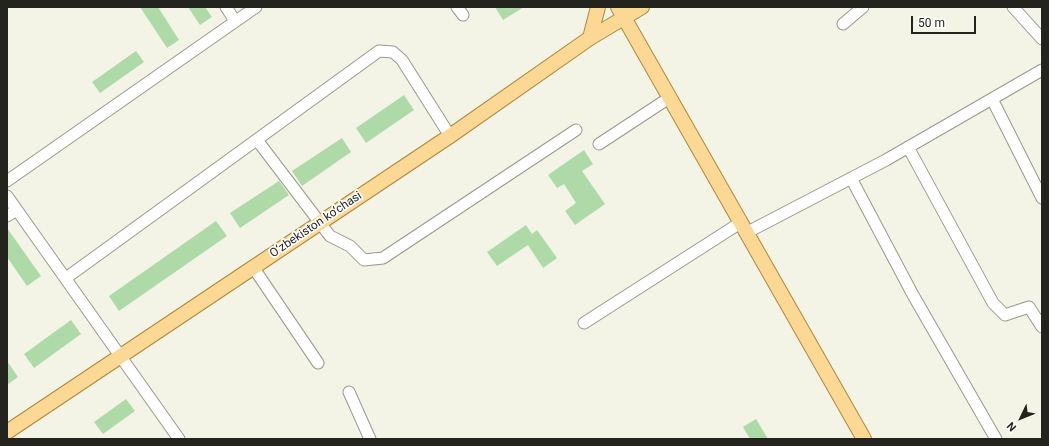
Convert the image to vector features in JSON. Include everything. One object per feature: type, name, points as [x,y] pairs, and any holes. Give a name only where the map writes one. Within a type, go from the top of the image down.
[{"type":"main road","points":[[590,38],[598,7]]},
{"type":"main road","name":"O‘zbekiston ko‘chasi","points":[[7,432],[450,136],[590,38],[621,13],[642,7]]},
{"type":"main road","points":[[621,13],[864,439]]},
{"type":"street","points":[[226,7],[235,21]]},
{"type":"street","points":[[7,181],[256,7]]},
{"type":"street","points":[[843,24],[863,7]]},
{"type":"street","points":[[1013,7],[1042,39]]},
{"type":"street","points":[[66,278],[379,51],[386,50],[393,52],[402,60],[450,136]]},
{"type":"street","points":[[584,323],[743,228],[851,178],[1042,70]]},
{"type":"street","points":[[599,144],[669,98]]},
{"type":"street","points":[[992,99],[1042,198]]},
{"type":"street","points":[[257,140],[330,236],[350,246],[364,260],[383,258],[576,130]]},
{"type":"street","points":[[908,147],[993,303],[1005,316],[1029,307],[1042,326]]},
{"type":"street","points":[[851,178],[913,295],[996,439]]},
{"type":"street","points":[[7,196],[180,439]]},
{"type":"street","points":[[7,216],[17,210]]},
{"type":"street","points":[[253,267],[318,363]]},
{"type":"street","points":[[349,392],[370,439]]},
{"type":"building","points":[[140,7],[158,7],[179,40],[167,48]]},
{"type":"building","points":[[188,7],[205,7],[212,17],[200,25]]},
{"type":"building","points":[[495,7],[524,7],[503,20]]},
{"type":"building","points":[[136,51],[144,62],[100,93],[92,82]]},
{"type":"building","points":[[404,95],[414,110],[366,143],[356,128]]},
{"type":"building","points":[[342,138],[351,152],[302,186],[292,171]]},
{"type":"building","points":[[584,150],[593,164],[582,171],[605,204],[575,225],[565,211],[576,203],[564,184],[557,188],[548,175]]},
{"type":"building","points":[[279,181],[289,195],[240,228],[230,213]]},
{"type":"building","points":[[216,221],[227,236],[119,311],[109,296]]},
{"type":"building","points":[[526,225],[532,234],[537,230],[557,258],[543,268],[528,245],[497,266],[487,252]]},
{"type":"building","points":[[7,228],[41,276],[27,286],[7,257]]},
{"type":"building","points":[[71,320],[81,334],[34,368],[24,354]]},
{"type":"building","points":[[7,361],[18,377],[7,385]]},
{"type":"building","points":[[126,399],[135,411],[103,434],[94,422]]},
{"type":"building","points":[[756,419],[768,439],[750,439],[743,427]]}]
